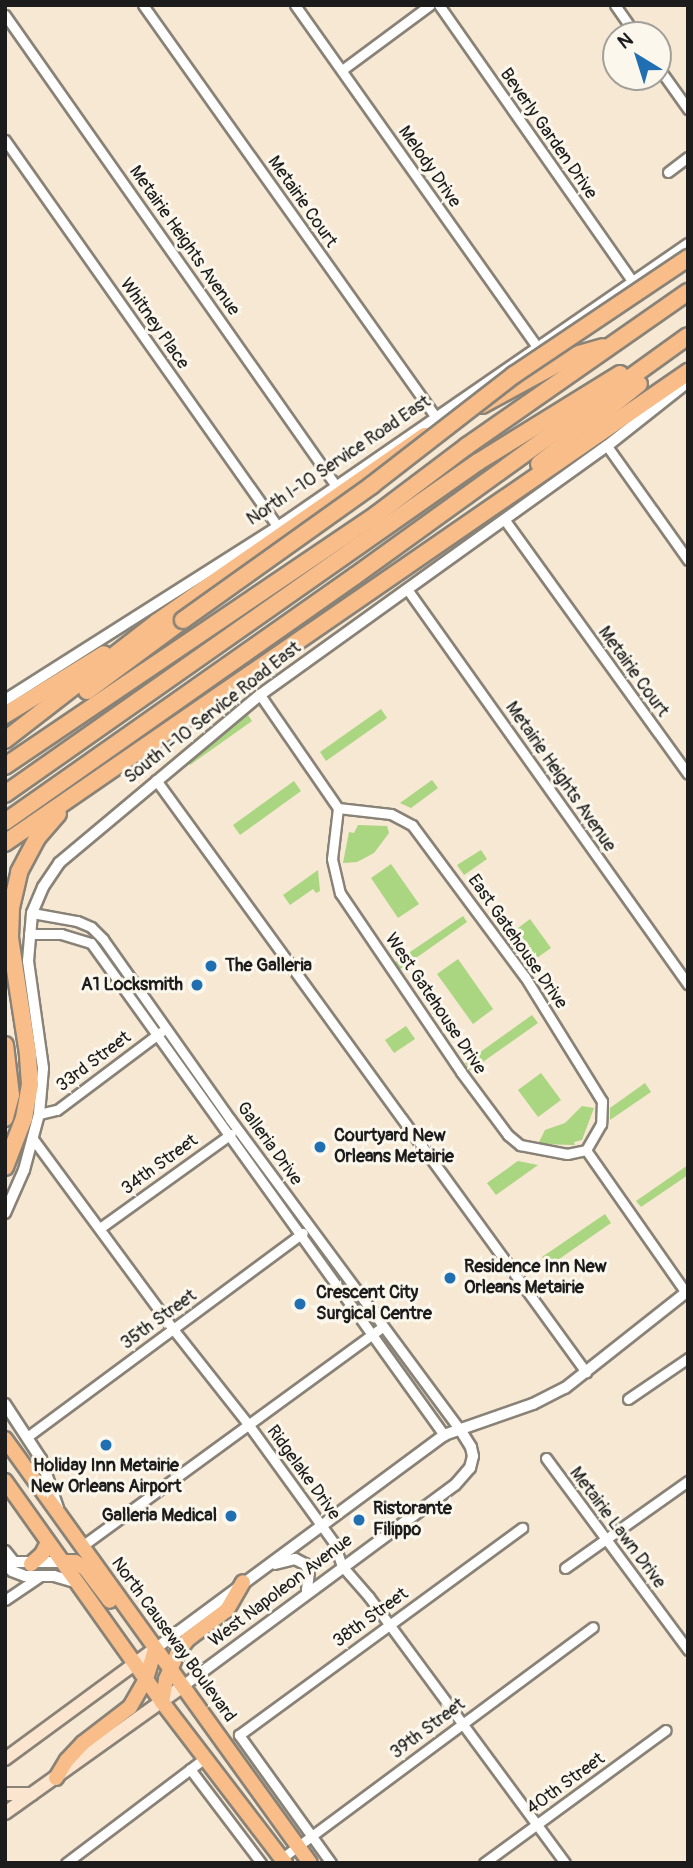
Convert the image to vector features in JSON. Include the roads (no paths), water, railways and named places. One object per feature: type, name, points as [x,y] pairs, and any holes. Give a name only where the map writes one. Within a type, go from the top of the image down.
[{"type":"highway","points":[[5,753],[183,620],[372,485],[514,375],[688,258]]},
{"type":"highway","points":[[5,766],[309,561],[688,292]]},
{"type":"highway","points":[[427,552],[607,412],[688,337]]},
{"type":"highway","points":[[5,794],[311,576],[478,462],[688,337]]},
{"type":"highway","points":[[5,822],[367,568],[688,337]]},
{"type":"highway","points":[[5,740],[157,622],[416,442],[572,356],[614,344]]},
{"type":"highway","points":[[5,843],[688,372]]},
{"type":"highway","points":[[5,715],[157,622]]},
{"type":"highway","points":[[5,1167],[24,1118],[30,1085],[10,938],[11,908],[19,872],[37,838],[61,811],[89,787]]},
{"type":"highway","points":[[5,1045],[11,1095],[5,1118]]},
{"type":"highway","name":"North Causeway Boulevard","points":[[5,1439],[310,1863]]},
{"type":"highway","points":[[5,1481],[162,1702],[283,1860]]},
{"type":"highway","points":[[45,1538],[57,1544],[82,1546]]},
{"type":"highway","points":[[35,1571],[45,1538]]},
{"type":"highway","points":[[64,1562],[75,1562],[85,1568],[118,1612],[138,1624]]},
{"type":"highway","points":[[162,1702],[170,1668],[187,1640],[227,1610],[243,1582]]},
{"type":"highway","points":[[56,1778],[67,1760],[83,1743],[130,1707],[146,1679],[155,1649]]},
{"type":"main road","name":"West Napoleon Avenue","points":[[5,1759],[155,1649]]},
{"type":"main road","name":"West Napoleon Avenue","points":[[5,1813],[183,1685]]},
{"type":"main road","points":[[5,1767],[67,1722],[73,1710]]},
{"type":"main road","points":[[5,1794],[33,1794]]},
{"type":"street","name":"Metairie Court","points":[[144,5],[435,416]]},
{"type":"street","name":"Melody Drive","points":[[295,5],[537,346]]},
{"type":"street","points":[[342,69],[430,5]]},
{"type":"street","name":"Beverly Garden Drive","points":[[439,5],[632,281]]},
{"type":"street","points":[[615,5],[626,21]]},
{"type":"street","name":"Metairie Heights Avenue","points":[[5,15],[336,486]]},
{"type":"street","points":[[672,87],[688,109]]},
{"type":"street","name":"Whitney Place","points":[[5,140],[278,527]]},
{"type":"street","points":[[668,172],[688,158]]},
{"type":"street","name":"North I-10 Service Road East","points":[[5,700],[278,527],[435,416],[688,244]]},
{"type":"street","name":"South I-10 Service Road East","points":[[5,1213],[24,1170],[39,1114],[43,1068],[28,961],[32,913],[43,887],[59,863],[260,695],[607,446],[688,382]]},
{"type":"street","points":[[607,446],[688,560]]},
{"type":"street","name":"Metairie Court","points":[[504,519],[688,775]]},
{"type":"street","name":"Metairie Heights Avenue","points":[[407,589],[688,984]]},
{"type":"street","points":[[260,695],[338,808]]},
{"type":"street","points":[[156,780],[586,1372]]},
{"type":"street","name":"West Gatehouse Drive","points":[[338,808],[332,859],[340,894],[461,1072],[508,1135],[520,1145],[567,1154],[586,1150]]},
{"type":"street","name":"East Gatehouse Drive","points":[[338,808],[391,814],[412,825],[517,966],[602,1101],[601,1124],[586,1150]]},
{"type":"street","name":"Galleria Drive","points":[[32,913],[91,927],[382,1327],[459,1428]]},
{"type":"street","name":"Galleria Drive","points":[[30,934],[61,934],[91,943],[444,1435]]},
{"type":"street","name":"33rd Street","points":[[39,1114],[57,1110],[166,1030]]},
{"type":"street","name":"34th Street","points":[[100,1228],[238,1129]]},
{"type":"street","name":"Ridgelake Drive","points":[[33,1139],[173,1329],[248,1424],[322,1526],[340,1554],[342,1566],[389,1624],[565,1863]]},
{"type":"street","points":[[586,1150],[687,1292]]},
{"type":"street","name":"35th Street","points":[[27,1437],[310,1228]]},
{"type":"street","name":"West Napoleon Avenue","points":[[155,1649],[444,1435],[533,1404],[565,1388],[687,1292]]},
{"type":"street","points":[[82,1546],[382,1327]]},
{"type":"street","points":[[628,1399],[688,1358]]},
{"type":"street","points":[[5,1404],[41,1459],[63,1520]]},
{"type":"street","name":"West Napoleon Avenue","points":[[183,1685],[307,1591],[455,1485],[470,1468],[471,1447],[459,1428]]},
{"type":"street","name":"Metairie Lawn Drive","points":[[546,1458],[688,1650]]},
{"type":"street","points":[[565,1568],[685,1483],[688,1494]]},
{"type":"street","name":"38th Street","points":[[239,1735],[523,1528]]},
{"type":"street","points":[[5,1550],[14,1562],[35,1571],[79,1583]]},
{"type":"street","points":[[258,1572],[280,1562],[295,1559],[305,1564],[309,1571],[307,1591]]},
{"type":"street","points":[[5,1564],[12,1572],[35,1571],[64,1562]]},
{"type":"street","points":[[5,1600],[35,1571]]},
{"type":"street","name":"39th Street","points":[[283,1860],[311,1836],[593,1627]]},
{"type":"street","name":"40th Street","points":[[484,1863],[666,1730]]},
{"type":"street","name":"North Causeway Boulevard","points":[[239,1735],[331,1863]]},
{"type":"street","points":[[66,1863],[205,1758]]},
{"type":"street","points":[[190,1769],[261,1863]]},
{"type":"place","name":"The Galleria","points":[[211,966]]},
{"type":"place","name":"A1 Locksmith","points":[[197,985]]},
{"type":"place","name":"Courtyard New Orleans Metairie","points":[[320,1147]]},
{"type":"place","name":"Residence Inn New Orleans Metairie","points":[[450,1278]]},
{"type":"place","name":"Crescent City Surgical Centre","points":[[300,1304]]},
{"type":"place","name":"Holiday Inn Metairie New Orleans Airport","points":[[106,1445]]},
{"type":"place","name":"Galleria Medical","points":[[231,1516]]},
{"type":"place","name":"Ristorante Filippo","points":[[359,1520]]}]
